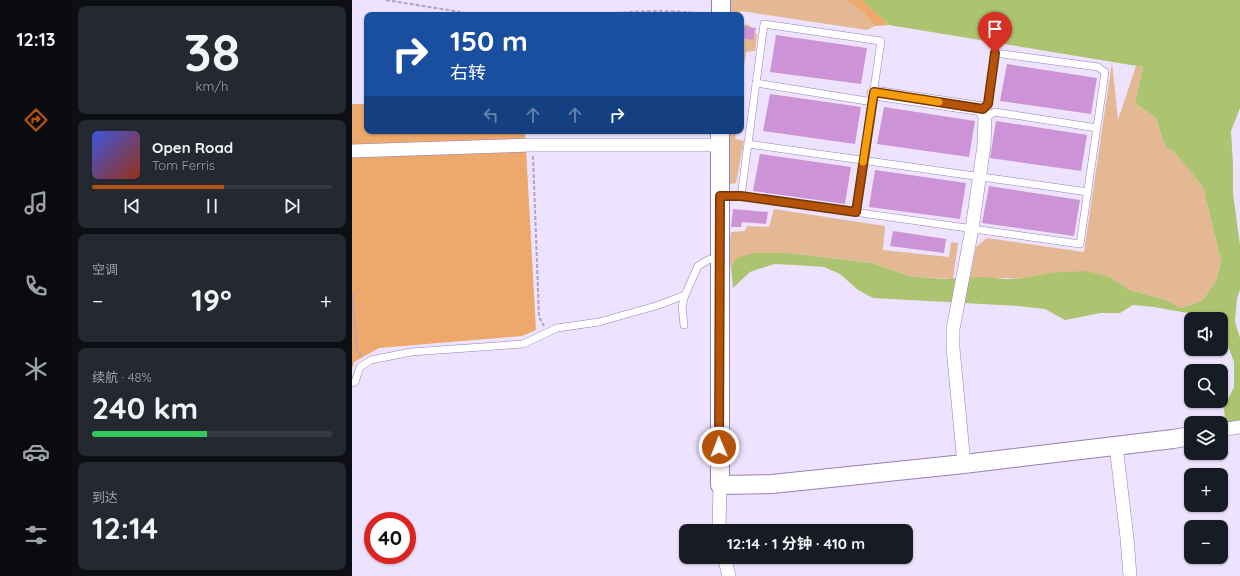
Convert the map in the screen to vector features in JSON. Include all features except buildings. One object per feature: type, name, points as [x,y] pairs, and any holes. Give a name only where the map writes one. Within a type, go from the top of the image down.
[{"type":"street","points":[[721,0],[721,12]]},
{"type":"street","points":[[873,97],[984,113],[984,145],[972,229],[953,329],[952,348],[964,464]]},
{"type":"street","points":[[352,152],[720,138],[719,524]]},
{"type":"street","points":[[1228,429],[1240,427]]},
{"type":"street","points":[[720,485],[772,484],[964,464],[1184,437]]},
{"type":"street","points":[[1116,446],[1130,576]]},
{"type":"street","points":[[726,564],[729,576]]},
{"type":"lane","points":[[741,196],[764,24],[881,41],[856,212]]},
{"type":"lane","points":[[720,196],[741,196],[1080,244],[1088,192],[1105,72],[1098,67],[995,53],[988,104],[984,113],[995,112],[1097,128]]},
{"type":"lane","points":[[756,83],[873,97]]},
{"type":"lane","points":[[748,144],[1088,192]]},
{"type":"lane","points":[[684,325],[682,306],[685,295],[698,266],[708,260],[720,257]]},
{"type":"lane","points":[[352,383],[355,382],[360,367],[371,360],[411,352],[523,344],[557,328],[600,322],[659,305],[685,295]]},
{"type":"path","points":[[386,0],[460,12]]},
{"type":"path","points":[[631,12],[684,12]]},
{"type":"path","points":[[532,145],[539,317],[547,333]]},
{"type":"path","points":[[352,293],[357,350],[362,357],[371,360]]},
{"type":"shaded area","points":[[728,0],[846,0],[862,11],[875,26],[867,30],[741,11],[728,12]]},
{"type":"shaded area","points":[[846,0],[863,0],[889,25],[875,26],[862,11]]},
{"type":"shaded area","points":[[863,0],[1240,0],[1240,108],[1231,131],[1233,193],[1240,245],[1240,290],[1237,298],[1235,322],[1240,338],[1240,428],[1228,422],[1228,416],[1225,416],[1224,408],[1228,408],[1228,399],[1234,387],[1234,362],[1228,346],[1228,312],[1184,312],[1133,305],[1120,313],[1101,313],[1065,320],[1045,309],[1018,306],[873,298],[858,290],[840,274],[824,267],[795,265],[774,264],[750,272],[733,288],[731,267],[737,258],[753,253],[788,253],[872,263],[909,276],[946,279],[981,277],[1006,279],[1024,278],[1048,273],[1086,271],[1110,277],[1130,290],[1166,300],[1181,308],[1202,301],[1216,281],[1221,261],[1203,187],[1176,154],[1165,146],[1156,118],[1135,103],[1143,67],[889,25]]},
{"type":"shaded area","points":[[744,24],[749,25],[757,35],[755,51],[746,52],[744,68]]},
{"type":"shaded area","points":[[1112,62],[1118,120],[1136,66],[1143,67],[1135,103],[1156,118],[1165,146],[1176,154],[1203,187],[1221,261],[1216,281],[1202,301],[1181,308],[1166,300],[1130,290],[1110,277],[1048,273],[1024,278],[970,278],[976,247],[987,238],[1084,252]]},
{"type":"shaded area","points":[[352,104],[364,104],[364,134],[525,134],[536,330],[522,336],[379,348],[354,362],[352,369]]},
{"type":"shaded area","points":[[729,134],[736,134],[735,139],[744,141],[736,183],[730,184]]},
{"type":"shaded area","points":[[774,209],[885,226],[883,250],[949,257],[951,242],[958,243],[953,279],[909,276],[872,263],[788,253],[737,258],[731,267],[727,262],[731,232],[745,231],[747,226],[769,227]]},
{"type":"slow traffic","points":[[863,162],[874,92],[939,102]]},
{"type":"route","points":[[719,447],[720,196],[741,196],[856,212],[874,92],[983,109],[988,104],[995,53]]}]
